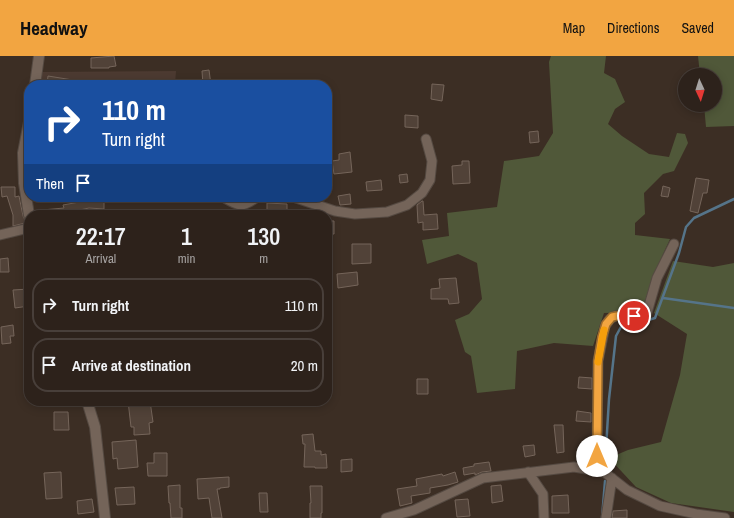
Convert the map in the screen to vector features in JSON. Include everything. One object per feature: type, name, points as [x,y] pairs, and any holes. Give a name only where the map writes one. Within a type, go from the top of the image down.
[{"type":"street","points":[[36,80],[39,56]]},
{"type":"street","points":[[308,202],[335,211],[355,214],[387,212],[407,205],[422,193],[430,180],[432,161],[426,139]]},
{"type":"street","points":[[24,148],[24,183]]},
{"type":"street","points":[[232,202],[242,206],[249,202]]},
{"type":"street","points":[[0,235],[24,229]]},
{"type":"street","points":[[596,470],[598,361],[606,324],[612,317],[615,316],[646,316],[657,278],[674,244]]},
{"type":"street","points":[[88,406],[95,428],[105,518]]},
{"type":"street","points":[[386,518],[414,510],[483,478],[574,467],[604,472],[627,490],[660,506],[696,514],[725,518]]},
{"type":"street","points":[[528,472],[543,494],[544,518]]},
{"type":"street","points":[[606,518],[612,478]]},
{"type":"shaded area","points":[[176,71],[175,80],[41,80],[42,72]]},
{"type":"green space","points":[[551,56],[606,56],[604,73],[615,79],[625,102],[615,109],[608,124],[622,136],[649,154],[669,157],[677,133],[685,134],[688,143],[674,171],[663,174],[644,193],[645,214],[635,223],[635,235],[670,239],[653,276],[644,312],[604,313],[593,346],[554,343],[517,351],[515,389],[477,393],[471,356],[465,352],[455,320],[469,314],[482,299],[477,263],[458,254],[427,264],[422,240],[449,236],[447,213],[497,207],[504,161],[539,156],[553,133],[549,62]]},
{"type":"green space","points":[[698,56],[734,56],[734,126],[706,127],[705,112],[722,112],[722,68],[699,68]]},
{"type":"green space","points":[[673,261],[713,267],[734,263],[734,512],[671,503],[636,487],[609,458],[628,450],[661,442],[680,375],[687,334],[654,313]]},
{"type":"building","points":[[114,56],[116,66],[109,68],[91,68],[91,58]]},
{"type":"building","points":[[209,70],[210,80],[203,80],[202,71]]},
{"type":"building","points":[[48,76],[73,80],[48,80]]},
{"type":"building","points":[[432,84],[444,85],[442,101],[431,99]]},
{"type":"building","points":[[405,115],[418,116],[418,128],[405,127]]},
{"type":"building","points":[[538,131],[539,142],[530,143],[529,132]]},
{"type":"building","points":[[350,152],[352,172],[334,174],[332,161],[339,160],[339,154]]},
{"type":"building","points":[[462,161],[469,161],[470,183],[453,184],[452,166],[462,165]]},
{"type":"building","points":[[407,174],[408,182],[400,183],[399,175]]},
{"type":"building","points":[[696,178],[709,180],[707,193],[703,193],[698,213],[690,211]]},
{"type":"building","points":[[381,180],[382,190],[367,191],[366,182]]},
{"type":"building","points":[[663,186],[670,188],[668,197],[661,196]]},
{"type":"building","points":[[1,187],[15,187],[15,197],[19,196],[24,223],[13,226],[13,215],[7,196],[2,197]]},
{"type":"building","points":[[350,194],[351,204],[340,205],[338,196]]},
{"type":"building","points":[[422,201],[424,215],[437,214],[438,229],[423,230],[423,222],[418,223],[417,205]]},
{"type":"building","points":[[80,202],[104,202],[104,209],[89,208],[80,210],[42,210],[64,208],[63,205]]},
{"type":"building","points":[[267,203],[287,204],[287,210],[267,210]]},
{"type":"building","points":[[332,221],[334,221],[334,234],[332,234]]},
{"type":"building","points":[[352,244],[371,244],[371,263],[352,264]]},
{"type":"building","points":[[8,258],[9,272],[0,272],[0,259]]},
{"type":"building","points":[[357,272],[358,285],[338,288],[337,274]]},
{"type":"building","points":[[456,278],[459,303],[449,304],[448,299],[431,299],[431,289],[440,288],[439,279]]},
{"type":"building","points":[[24,289],[24,307],[15,308],[13,290]]},
{"type":"building","points":[[13,325],[14,336],[10,336],[11,343],[2,344],[1,327]]},
{"type":"building","points":[[579,377],[592,378],[592,389],[578,388]]},
{"type":"building","points":[[417,379],[428,379],[428,394],[417,394]]},
{"type":"building","points":[[129,406],[151,406],[153,422],[149,423],[150,434],[134,435],[134,427],[131,427]]},
{"type":"building","points":[[577,411],[591,413],[591,422],[576,421]]},
{"type":"building","points":[[54,412],[68,412],[69,430],[54,430]]},
{"type":"building","points":[[554,425],[563,425],[564,452],[557,453]]},
{"type":"building","points":[[313,434],[315,451],[321,451],[321,455],[326,454],[327,468],[304,467],[305,444],[303,444],[302,435]]},
{"type":"building","points":[[136,440],[138,467],[118,469],[117,458],[113,459],[112,442]]},
{"type":"building","points":[[534,445],[535,455],[525,457],[523,446]]},
{"type":"building","points":[[154,453],[167,453],[167,476],[148,476],[147,463],[154,463]]},
{"type":"building","points":[[352,459],[352,471],[341,472],[341,460]]},
{"type":"building","points":[[489,462],[491,471],[482,472],[475,475],[475,473],[464,475],[463,468],[474,466],[474,464]]},
{"type":"building","points":[[61,472],[62,498],[46,499],[44,473]]},
{"type":"building","points":[[455,472],[458,482],[430,488],[430,493],[411,496],[412,503],[400,506],[397,489],[417,486],[416,479],[442,474],[443,476]]},
{"type":"building","points":[[229,477],[229,487],[217,489],[222,518],[212,518],[209,498],[198,499],[197,479]]},
{"type":"building","points":[[180,485],[180,508],[182,508],[182,518],[171,518],[168,486]]},
{"type":"building","points":[[501,485],[503,501],[492,503],[491,486]]},
{"type":"building","points":[[310,486],[322,486],[321,518],[310,518]]},
{"type":"building","points":[[134,487],[135,504],[117,505],[115,488]]},
{"type":"building","points":[[259,493],[267,493],[268,512],[260,512]]},
{"type":"building","points":[[568,495],[569,513],[552,513],[552,496]]},
{"type":"building","points":[[92,499],[94,512],[78,514],[77,501]]},
{"type":"building","points":[[468,499],[470,516],[457,517],[455,500]]},
{"type":"building","points":[[627,510],[627,518],[612,518],[613,511]]},
{"type":"waterway","points":[[605,465],[609,399],[616,336],[622,325],[638,323],[655,318],[679,253],[686,227],[694,218],[734,199]]},
{"type":"waterway","points":[[663,298],[734,308]]},
{"type":"waterway","points":[[602,518],[605,481]]},
{"type":"slow traffic","points":[[598,362],[604,330]]},
{"type":"route","points":[[597,456],[598,361],[602,337],[606,324],[612,317],[622,315],[634,316]]}]
